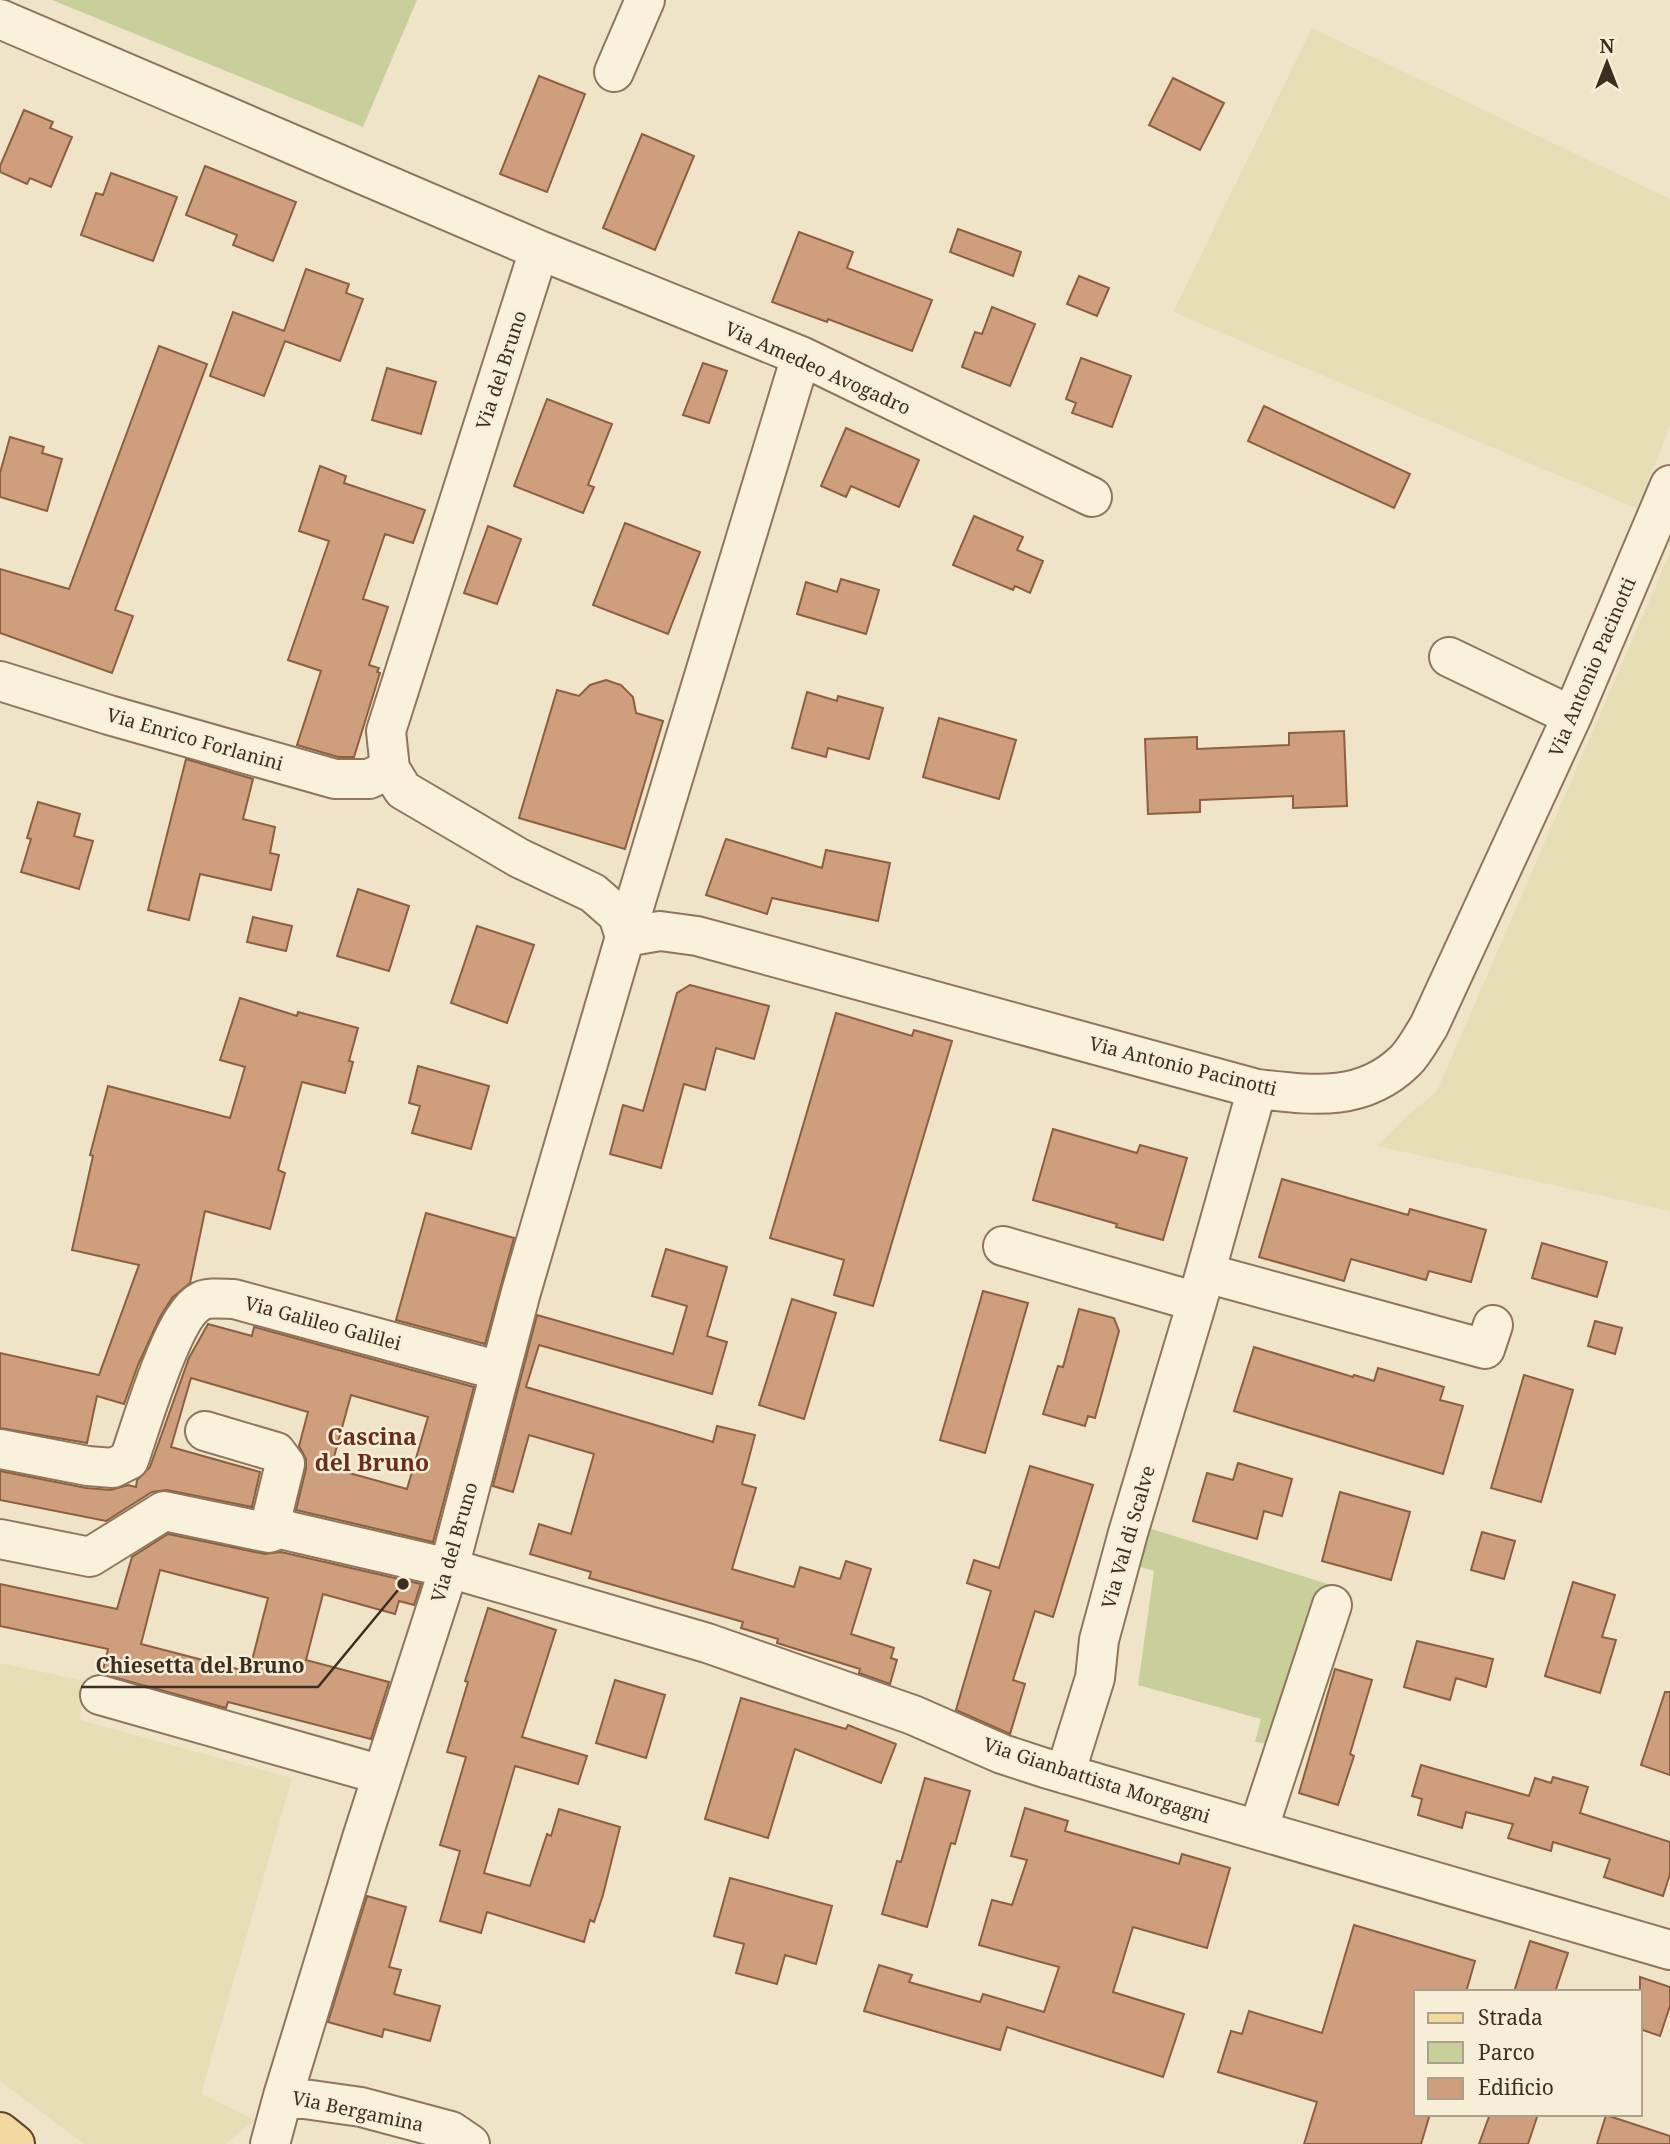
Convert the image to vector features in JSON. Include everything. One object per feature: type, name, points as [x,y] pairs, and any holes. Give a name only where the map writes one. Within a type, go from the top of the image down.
[{"type":"main road","points":[[0,2130],[15,2144]]},
{"type":"street","points":[[614,72],[645,0]]},
{"type":"street","points":[[0,19],[539,250]]},
{"type":"street","name":"Via Amedeo Avogadro","points":[[539,250],[801,356],[1092,498]]},
{"type":"street","name":"Via del Bruno","points":[[390,769],[386,731],[539,250]]},
{"type":"street","name":"Via del Bruno","points":[[270,2144],[382,1775],[449,1568],[521,1292],[625,937],[801,356]]},
{"type":"street","name":"Via Antonio Pacinotti","points":[[625,937],[660,931],[697,936],[1257,1089],[1307,1094],[1346,1093],[1382,1080],[1406,1060],[1429,1026],[1572,716],[1670,485]]},
{"type":"street","points":[[1449,657],[1572,716]]},
{"type":"street","name":"Via Enrico Forlanini","points":[[0,681],[335,779],[369,779],[390,769]]},
{"type":"street","points":[[390,769],[404,790],[519,858],[593,894],[618,915],[625,937]]},
{"type":"street","name":"Via Val di Scalve","points":[[1065,1774],[1093,1687],[1099,1640],[1128,1533],[1257,1089]]},
{"type":"street","points":[[1003,1246],[1485,1349],[1493,1325]]},
{"type":"street","name":"Via Galileo Galilei","points":[[0,1449],[88,1466],[113,1468],[130,1460],[162,1366],[183,1318],[201,1301],[234,1299],[500,1371]]},
{"type":"street","points":[[205,1431],[276,1452],[285,1464],[273,1513],[280,1530]]},
{"type":"street","name":"Via Gianbattista Morgagni","points":[[0,1539],[90,1557],[164,1511],[269,1533],[280,1530],[449,1568],[708,1643],[913,1714],[1002,1754],[1065,1774],[1670,1950]]},
{"type":"street","points":[[1258,1830],[1332,1605]]},
{"type":"street","points":[[100,1695],[382,1775]]},
{"type":"street","name":"Via Bergamina","points":[[283,2096],[374,2111],[451,2131],[470,2144]]},
{"type":"street","points":[[0,2130],[27,2144]]},
{"type":"shaded area","points":[[1312,28],[1670,199],[1670,425],[1638,509],[1173,312]]},
{"type":"shaded area","points":[[1670,553],[1670,1211],[1377,1146],[1437,1091]]},
{"type":"shaded area","points":[[0,1663],[85,1681],[80,1720],[292,1778],[201,2094],[255,2120],[225,2144],[84,2144],[0,2081]]},
{"type":"green space","points":[[52,0],[417,0],[363,127]]},
{"type":"green space","points":[[1142,1526],[1328,1584],[1272,1744],[1255,1742],[1261,1719],[1138,1685],[1154,1571],[1134,1565]]},
{"type":"building","points":[[539,76],[585,94],[547,192],[500,174]]},
{"type":"building","points":[[1173,78],[1224,103],[1200,150],[1149,125]]},
{"type":"building","points":[[24,110],[53,122],[50,128],[72,137],[51,187],[30,178],[27,184],[0,172],[0,166]]},
{"type":"building","points":[[642,134],[694,156],[655,250],[603,228]]},
{"type":"building","points":[[205,166],[296,202],[273,261],[233,245],[237,235],[186,215]]},
{"type":"building","points":[[111,173],[177,197],[153,261],[81,235],[96,193],[103,195]]},
{"type":"building","points":[[958,229],[1021,252],[1013,276],[950,252]]},
{"type":"building","points":[[799,232],[853,252],[847,268],[932,300],[912,351],[828,319],[827,322],[772,302]]},
{"type":"building","points":[[306,269],[349,284],[346,293],[363,299],[340,361],[285,341],[264,396],[210,376],[233,312],[284,331]]},
{"type":"building","points":[[1079,276],[1109,288],[1097,316],[1067,304]]},
{"type":"building","points":[[992,307],[1035,324],[1010,386],[962,367],[975,332],[982,334]]},
{"type":"building","points":[[159,346],[207,364],[115,610],[133,616],[112,673],[0,633],[0,569],[69,589]]},
{"type":"building","points":[[1081,358],[1131,376],[1112,427],[1072,413],[1076,403],[1066,399]]},
{"type":"building","points":[[703,363],[727,371],[709,423],[683,415]]},
{"type":"building","points":[[387,368],[436,382],[421,434],[372,420]]},
{"type":"building","points":[[547,399],[612,424],[588,485],[594,487],[583,513],[514,486]]},
{"type":"building","points":[[1264,406],[1410,474],[1394,508],[1248,441]]},
{"type":"building","points":[[846,428],[919,460],[899,507],[851,486],[846,497],[821,486]]},
{"type":"building","points":[[10,437],[44,447],[42,453],[62,459],[47,511],[0,497],[0,473]]},
{"type":"building","points":[[320,466],[346,476],[344,483],[425,510],[413,543],[385,534],[363,599],[388,607],[369,665],[379,668],[377,672],[380,673],[354,757],[338,757],[297,745],[321,671],[288,660],[329,541],[299,531]]},
{"type":"building","points":[[974,516],[1023,537],[1017,550],[1043,561],[1030,593],[1015,586],[1013,590],[953,565]]},
{"type":"building","points":[[625,523],[700,552],[668,634],[593,605]]},
{"type":"building","points":[[488,526],[521,539],[497,604],[464,593]]},
{"type":"building","points":[[841,579],[879,590],[866,634],[797,614],[806,582],[837,592]]},
{"type":"building","points":[[606,680],[621,685],[633,697],[636,713],[663,721],[625,849],[519,818],[557,690],[579,696],[590,685]]},
{"type":"building","points":[[807,692],[837,701],[838,696],[883,708],[869,759],[828,748],[826,757],[792,748]]},
{"type":"building","points":[[939,718],[1016,740],[999,799],[923,777]]},
{"type":"building","points":[[1344,731],[1347,806],[1293,808],[1293,796],[1200,800],[1200,812],[1148,814],[1145,739],[1197,737],[1197,749],[1289,745],[1289,733]]},
{"type":"building","points":[[186,759],[253,779],[243,819],[275,827],[270,853],[279,855],[271,890],[200,874],[189,920],[148,910]]},
{"type":"building","points":[[38,802],[80,814],[74,836],[93,841],[79,889],[21,872],[31,839],[27,838]]},
{"type":"building","points":[[726,839],[822,868],[826,850],[890,863],[878,921],[772,898],[767,914],[706,895]]},
{"type":"building","points":[[358,889],[409,906],[389,971],[337,956]]},
{"type":"building","points":[[253,917],[292,926],[286,951],[247,942]]},
{"type":"building","points":[[477,926],[534,945],[507,1023],[451,1003]]},
{"type":"building","points":[[690,985],[769,1006],[754,1059],[716,1048],[705,1090],[684,1084],[661,1168],[610,1154],[623,1105],[643,1111],[677,993]]},
{"type":"building","points":[[240,998],[297,1016],[298,1012],[358,1028],[349,1061],[353,1062],[345,1093],[302,1082],[278,1170],[285,1173],[270,1229],[205,1211],[190,1283],[172,1298],[160,1317],[124,1404],[97,1396],[87,1443],[0,1428],[0,1353],[99,1375],[139,1265],[72,1250],[93,1156],[90,1155],[108,1086],[230,1118],[245,1067],[220,1060]]},
{"type":"building","points":[[836,1013],[912,1036],[914,1030],[952,1041],[873,1306],[834,1295],[844,1260],[770,1238]]},
{"type":"building","points":[[418,1066],[489,1086],[471,1149],[412,1133],[420,1106],[409,1103]]},
{"type":"building","points":[[1053,1129],[1137,1153],[1140,1145],[1187,1158],[1163,1240],[1033,1200]]},
{"type":"building","points":[[1282,1179],[1408,1215],[1410,1209],[1486,1230],[1471,1282],[1429,1271],[1426,1280],[1351,1259],[1344,1281],[1259,1257]]},
{"type":"building","points":[[426,1213],[514,1238],[485,1344],[396,1320]]},
{"type":"building","points":[[1542,1243],[1607,1262],[1597,1297],[1532,1278]]},
{"type":"building","points":[[666,1249],[727,1267],[707,1336],[727,1342],[712,1394],[539,1345],[526,1387],[713,1442],[717,1426],[755,1435],[742,1484],[756,1488],[732,1569],[794,1587],[800,1567],[840,1579],[846,1561],[871,1569],[851,1634],[894,1648],[891,1658],[897,1660],[890,1684],[859,1673],[860,1669],[777,1643],[778,1639],[741,1628],[743,1622],[589,1578],[591,1572],[530,1554],[539,1524],[571,1534],[594,1454],[529,1435],[513,1492],[493,1486],[537,1315],[673,1354],[687,1306],[652,1296]]},
{"type":"building","points":[[983,1291],[1028,1303],[985,1453],[940,1440]]},
{"type":"building","points":[[792,1299],[836,1313],[804,1419],[759,1405]]},
{"type":"building","points":[[1079,1309],[1114,1318],[1119,1331],[1095,1418],[1088,1416],[1085,1426],[1043,1414],[1058,1366],[1063,1367]]},
{"type":"building","points":[[1595,1321],[1622,1328],[1615,1354],[1588,1346]]},
{"type":"building","points":[[208,1324],[252,1336],[254,1327],[474,1387],[433,1542],[296,1510],[306,1469],[306,1459],[299,1446],[308,1412],[191,1378],[171,1447],[260,1472],[252,1507],[167,1490],[152,1492],[106,1521],[0,1500],[0,1471],[86,1488],[111,1490],[128,1485],[136,1487],[137,1480],[150,1467],[189,1358]],"holes":[[[351,1395],[428,1417],[407,1489],[331,1468]]]},
{"type":"building","points":[[1254,1347],[1353,1377],[1354,1375],[1374,1381],[1378,1368],[1444,1387],[1440,1400],[1463,1406],[1443,1474],[1234,1411]]},
{"type":"building","points":[[1524,1375],[1573,1390],[1541,1502],[1491,1488]]},
{"type":"building","points":[[1238,1463],[1292,1479],[1282,1516],[1264,1511],[1257,1539],[1193,1521],[1207,1473],[1233,1480]]},
{"type":"building","points":[[1030,1466],[1093,1485],[1053,1617],[1035,1611],[1013,1680],[1025,1684],[1010,1734],[956,1710],[991,1591],[967,1583],[974,1560],[999,1568]]},
{"type":"building","points":[[1340,1492],[1410,1512],[1391,1580],[1322,1561]]},
{"type":"building","points":[[1482,1532],[1515,1541],[1504,1579],[1471,1570]]},
{"type":"building","points":[[168,1534],[265,1554],[281,1552],[421,1584],[414,1605],[399,1601],[395,1614],[323,1594],[306,1660],[389,1682],[371,1739],[228,1702],[226,1708],[102,1674],[108,1649],[0,1626],[0,1584],[117,1609],[132,1557]],"holes":[[[160,1570],[268,1598],[249,1672],[141,1644]]]},
{"type":"building","points":[[1573,1582],[1615,1595],[1602,1637],[1616,1640],[1600,1693],[1545,1676]]},
{"type":"building","points":[[488,1608],[556,1630],[522,1737],[587,1756],[578,1784],[515,1766],[484,1873],[530,1886],[547,1834],[551,1836],[559,1809],[620,1827],[603,1895],[594,1922],[590,1920],[584,1942],[487,1912],[481,1933],[440,1921],[460,1851],[440,1845],[466,1757],[447,1752],[468,1682],[465,1681]]},
{"type":"building","points":[[1417,1641],[1493,1659],[1486,1687],[1456,1678],[1450,1700],[1404,1687]]},
{"type":"building","points":[[1335,1669],[1372,1680],[1350,1754],[1354,1756],[1338,1805],[1299,1793]]},
{"type":"building","points":[[615,1680],[665,1695],[646,1758],[596,1743]]},
{"type":"building","points":[[1665,1692],[1670,1692],[1670,1775],[1641,1765]]},
{"type":"building","points":[[741,1698],[846,1729],[848,1725],[896,1744],[881,1783],[795,1749],[768,1838],[705,1819]]},
{"type":"building","points":[[1421,1765],[1529,1796],[1535,1778],[1551,1783],[1553,1777],[1588,1787],[1580,1813],[1670,1842],[1670,1874],[1663,1896],[1604,1877],[1610,1859],[1553,1842],[1551,1851],[1508,1838],[1513,1824],[1466,1812],[1462,1828],[1418,1815],[1422,1799],[1412,1796]]},
{"type":"building","points":[[925,1778],[970,1791],[955,1844],[951,1843],[927,1927],[882,1914],[897,1861],[901,1862]]},
{"type":"building","points":[[1025,1808],[1068,1821],[1065,1831],[1179,1864],[1182,1854],[1230,1868],[1207,1948],[1133,1927],[1113,1992],[1184,2014],[1163,2077],[1007,2027],[1000,2050],[864,2011],[879,1965],[912,1975],[909,1982],[980,2002],[983,1994],[1044,2012],[1059,1967],[979,1945],[992,1900],[1012,1905],[1027,1860],[1011,1856]]},
{"type":"building","points":[[730,1878],[832,1906],[816,1964],[785,1955],[777,1984],[736,1973],[744,1944],[714,1936]]},
{"type":"building","points":[[367,1896],[406,1907],[389,1967],[401,1970],[394,1994],[440,2006],[430,2041],[384,2029],[382,2037],[328,2022]]},
{"type":"building","points":[[1354,1925],[1475,1961],[1467,1990],[1414,1990],[1414,2116],[1429,2116],[1421,2144],[1304,2144],[1317,2102],[1218,2072],[1231,2031],[1242,2034],[1249,2011],[1322,2033]]},
{"type":"building","points":[[1530,1941],[1568,1953],[1556,1990],[1515,1990]]},
{"type":"building","points":[[1640,1977],[1670,1987],[1670,2006],[1660,2036],[1642,2030]]},
{"type":"building","points":[[1489,2116],[1537,2116],[1528,2144],[1479,2144]]},
{"type":"building","points":[[1606,2116],[1670,2136],[1670,2144],[1597,2144]]},
{"type":"place","name":"Chiesetta del Bruno","points":[[403,1584]]},
{"type":"district","name":"Cascina del Bruno","points":[[372,1450]]}]
